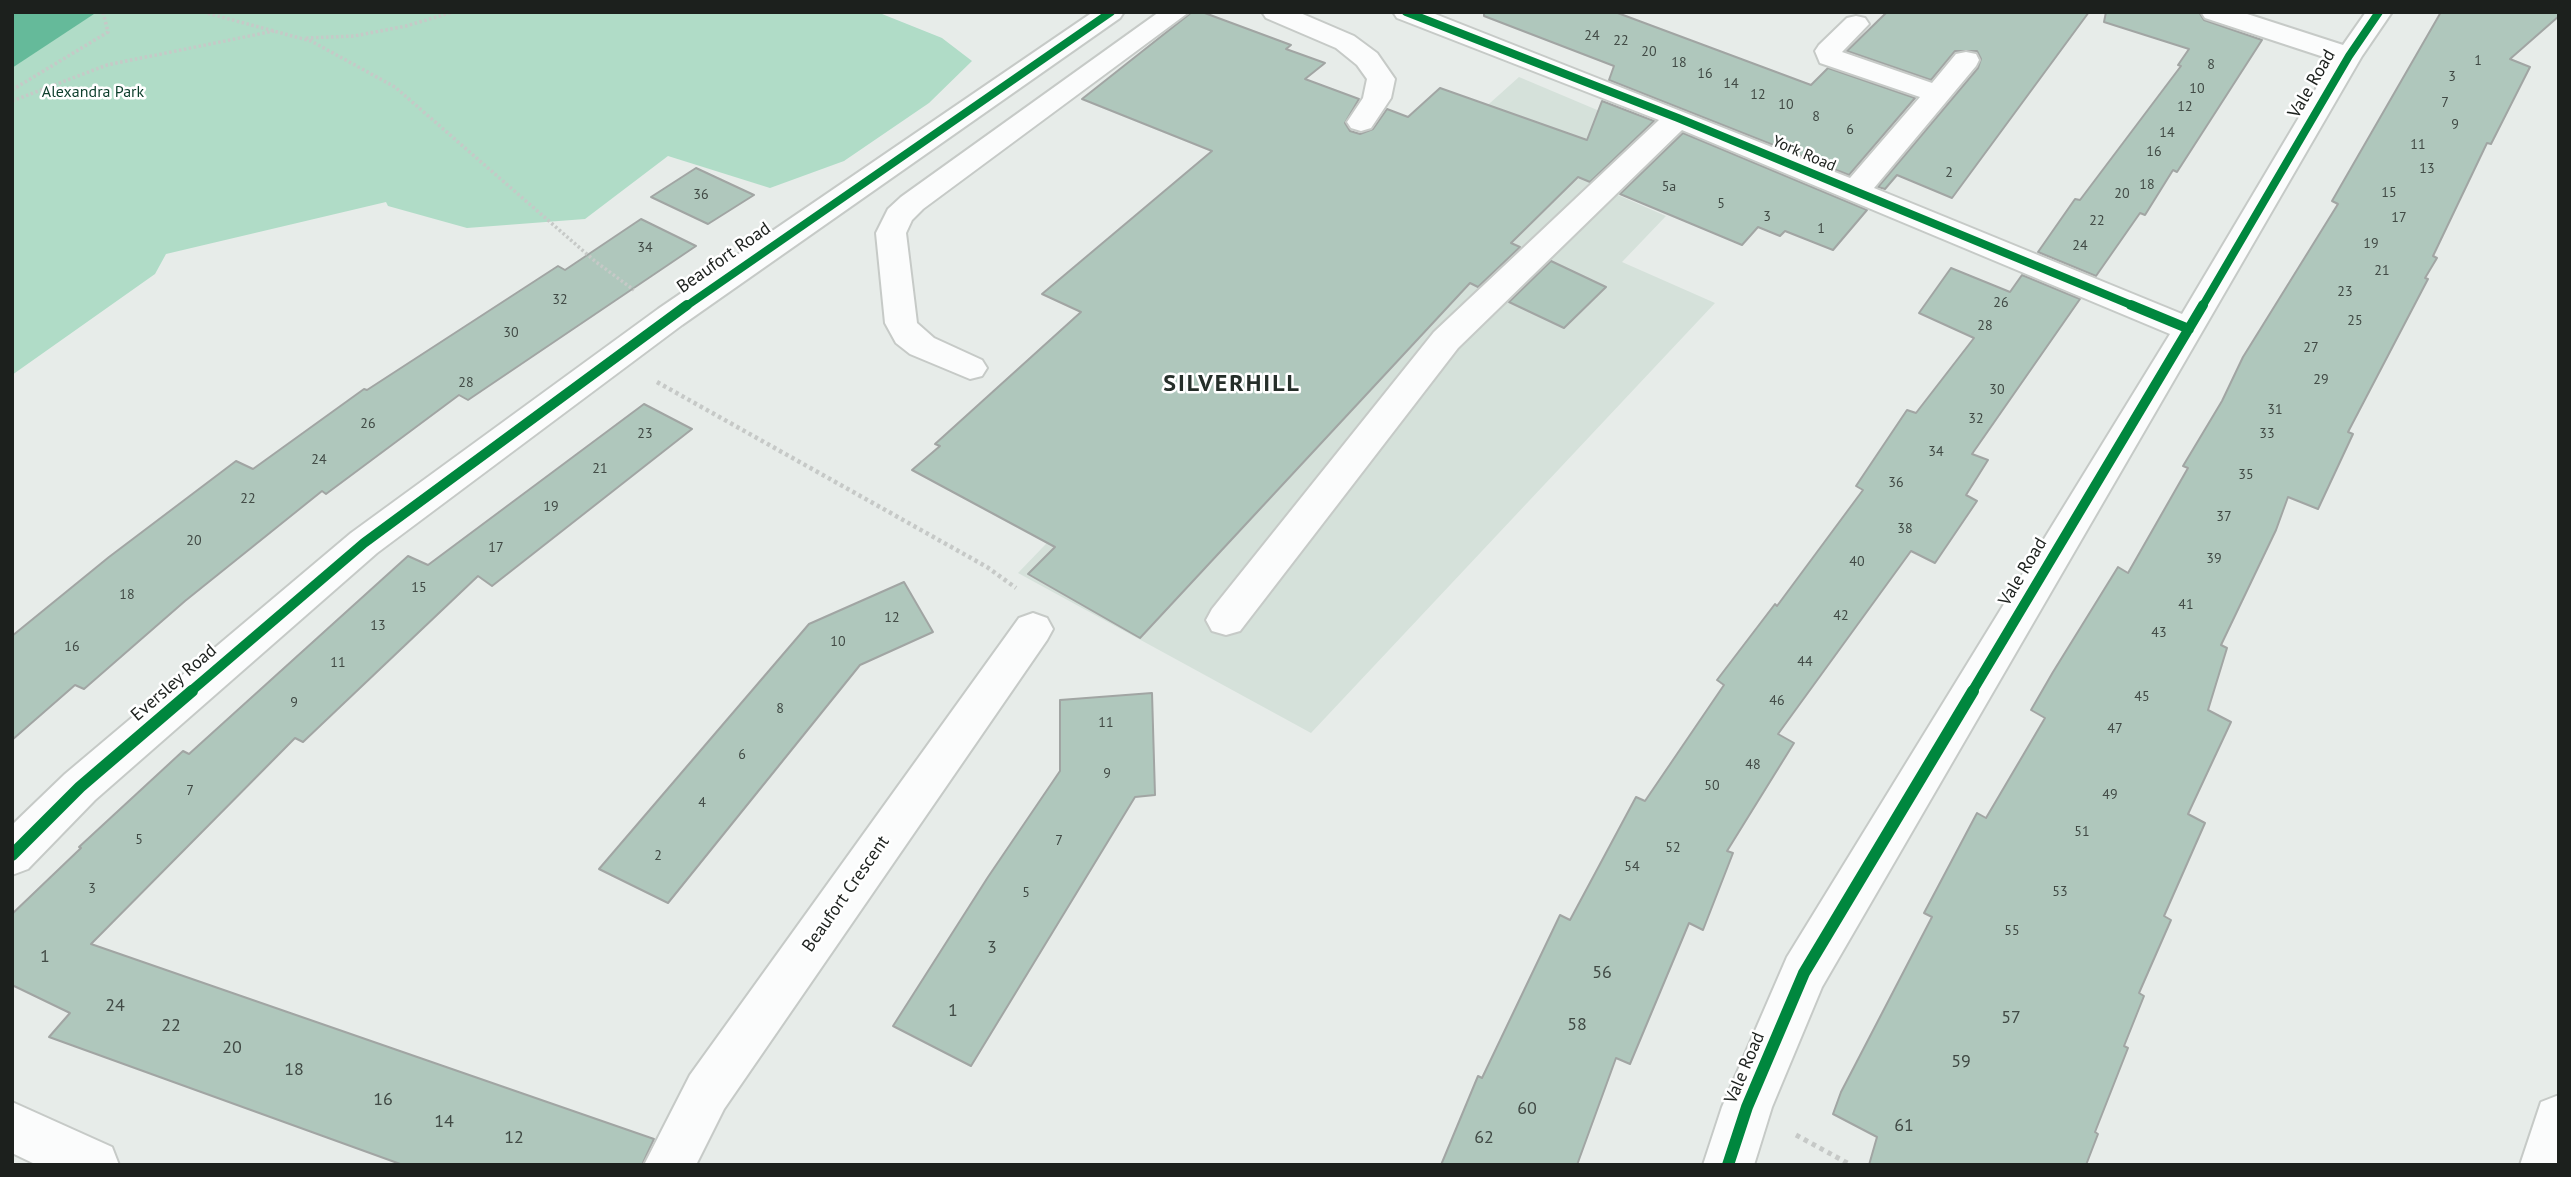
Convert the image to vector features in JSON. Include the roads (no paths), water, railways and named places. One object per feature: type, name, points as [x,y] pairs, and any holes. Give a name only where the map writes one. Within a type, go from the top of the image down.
[{"type":"street","name":"Beaufort Road","points":[[364,543],[614,358],[1111,12]]},
{"type":"street","points":[[970,368],[922,345],[908,335],[901,323],[891,233],[899,216],[912,203],[1176,12]]},
{"type":"street","points":[[1275,12],[1345,42],[1367,58],[1381,79],[1377,98],[1361,122]]},
{"type":"street","name":"York Road","points":[[1406,12],[1457,20],[1678,118],[2189,329]]},
{"type":"street","points":[[2214,12],[2349,55]]},
{"type":"street","name":"Vale Road","points":[[1728,1165],[1746,1107],[1804,973],[2189,329],[2349,55],[2379,12]]},
{"type":"street","points":[[1856,24],[1828,51],[1830,57],[1937,94]]},
{"type":"street","points":[[1855,191],[1966,60]]},
{"type":"street","points":[[1226,620],[1446,340],[1678,118]]},
{"type":"street","name":"Eversley Road","points":[[12,855],[80,787],[364,543]]},
{"type":"street","name":"Beaufort Crescent","points":[[669,1165],[707,1092],[1033,629]]},
{"type":"street","points":[[2545,1165],[2559,1121]]},
{"type":"street","points":[[12,1127],[94,1165]]},
{"type":"district","name":"SILVERHILL","points":[[1232,384]]},
{"type":"park label","name":"Alexandra Park","points":[[93,92]]}]
